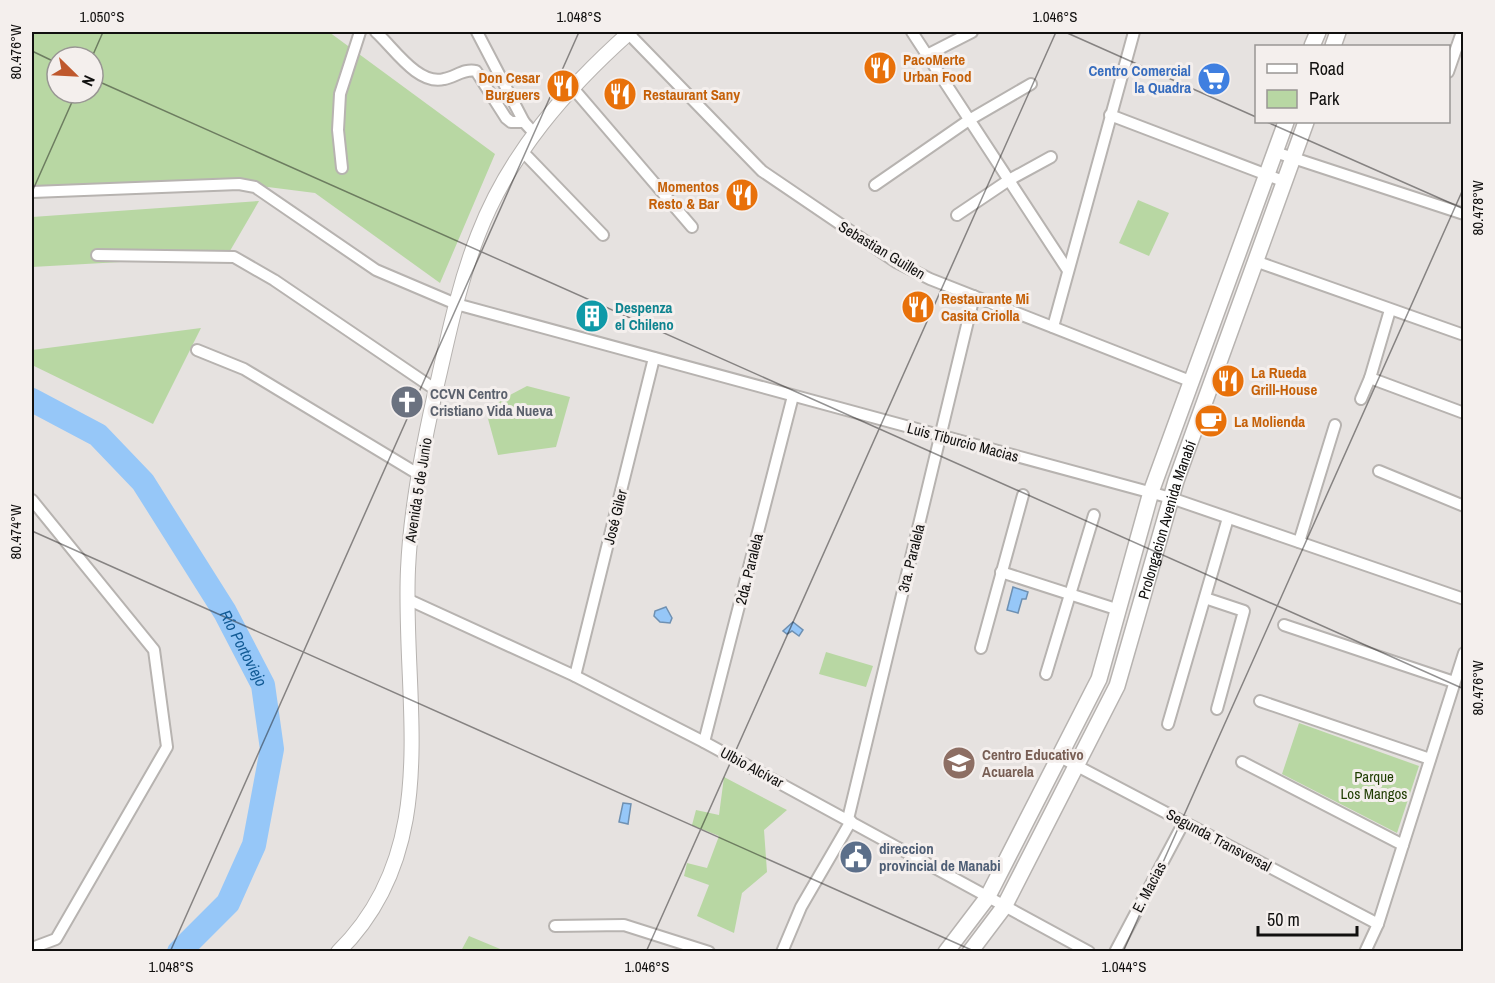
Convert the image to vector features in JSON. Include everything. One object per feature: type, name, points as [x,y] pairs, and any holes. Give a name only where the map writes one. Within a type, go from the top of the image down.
[{"type":"main road","name":"Prolongacion Avenida Manabí","points":[[946,951],[987,898],[1099,679],[1151,492],[1286,123]]},
{"type":"main road","name":"Prolongacion Avenida Manabí","points":[[970,951],[1004,907],[1117,686],[1171,498],[1306,123]]},
{"type":"street","points":[[342,168],[338,130],[340,94],[360,32]]},
{"type":"street","points":[[376,32],[426,77],[445,79],[470,69],[476,71],[506,118],[511,122],[524,122]]},
{"type":"street","points":[[477,32],[524,122],[534,133]]},
{"type":"street","name":"Avenida 5 de Junio","points":[[338,951],[380,899],[395,867],[405,830],[411,765],[407,599],[411,524],[418,474],[456,304],[479,233],[522,151],[572,87],[629,32]]},
{"type":"street","name":"Sebastian Guillen","points":[[629,32],[752,161],[790,192],[897,262],[974,296],[1190,381]]},
{"type":"street","points":[[912,32],[1067,269]]},
{"type":"street","points":[[927,55],[972,32]]},
{"type":"street","points":[[1053,327],[1067,269],[1134,32]]},
{"type":"street","points":[[1450,69],[1462,32]]},
{"type":"street","points":[[876,185],[969,120],[1031,84]]},
{"type":"street","points":[[572,87],[692,227]]},
{"type":"street","points":[[1110,115],[1283,181]]},
{"type":"street","points":[[522,151],[603,235]]},
{"type":"street","points":[[1275,152],[1464,214]]},
{"type":"street","points":[[957,215],[1009,180],[1052,157]]},
{"type":"street","name":"Luis Tiburcio Macias","points":[[32,192],[239,184],[255,187],[376,270],[456,304],[1151,492],[1464,599]]},
{"type":"street","points":[[97,255],[234,257],[274,280],[436,390]]},
{"type":"street","points":[[1255,261],[1464,335]]},
{"type":"street","name":"3ra. Paralela","points":[[782,951],[801,907],[850,820],[974,296]]},
{"type":"street","points":[[1361,399],[1370,378],[1390,310]]},
{"type":"street","points":[[197,350],[244,369],[418,474]]},
{"type":"street","name":"José Giler","points":[[575,676],[654,358]]},
{"type":"street","points":[[1370,378],[1464,413]]},
{"type":"street","name":"2da. Paralela","points":[[704,742],[793,396]]},
{"type":"street","points":[[1299,542],[1335,425]]},
{"type":"street","points":[[1379,471],[1464,506]]},
{"type":"street","points":[[981,648],[1023,495]]},
{"type":"street","points":[[32,500],[154,650],[167,747],[56,939],[32,948]]},
{"type":"street","points":[[1046,674],[1094,515]]},
{"type":"street","points":[[1168,724],[1228,518]]},
{"type":"street","points":[[1001,572],[1119,610]]},
{"type":"street","points":[[1205,598],[1244,611],[1216,709]]},
{"type":"street","name":"Ulbio Alcívar","points":[[407,599],[575,676],[704,742],[850,820],[987,898],[1089,951]]},
{"type":"street","points":[[1284,625],[1454,682]]},
{"type":"street","points":[[1365,951],[1378,924],[1464,653]]},
{"type":"street","points":[[1260,700],[1430,759]]},
{"type":"street","name":"Segunda Transversal","points":[[1060,757],[1378,924]]},
{"type":"street","points":[[1242,762],[1403,845]]},
{"type":"street","name":"E. Macias","points":[[1115,951],[1184,822]]},
{"type":"street","points":[[555,926],[624,925],[709,951]]},
{"type":"green space","points":[[32,32],[329,32],[495,154],[440,283],[315,193],[228,182],[32,199]]},
{"type":"green space","points":[[1138,200],[1169,213],[1149,256],[1119,243]]},
{"type":"green space","points":[[259,201],[227,256],[32,267],[32,217]]},
{"type":"green space","points":[[201,328],[153,424],[32,365],[32,350]]},
{"type":"green space","points":[[527,386],[570,397],[556,447],[498,455],[485,408]]},
{"type":"green space","points":[[826,652],[873,666],[866,687],[819,674]]},
{"type":"green space","name":"Parque Los Mangos","points":[[1299,723],[1419,766],[1397,833],[1282,774]]},
{"type":"green space","points":[[724,777],[787,810],[764,830],[767,872],[742,893],[734,933],[697,916],[709,885],[684,876],[687,863],[707,868],[719,836],[692,825],[696,810],[719,815]]},
{"type":"green space","points":[[469,936],[505,951],[461,951]]},
{"type":"water","points":[[1013,587],[1028,592],[1026,599],[1022,599],[1018,613],[1007,610]]},
{"type":"water","points":[[666,607],[672,618],[670,623],[660,622],[654,616],[655,611]]},
{"type":"water","points":[[793,622],[803,630],[799,636],[792,631],[787,634],[783,631]]},
{"type":"water","points":[[623,803],[631,804],[628,824],[619,822]]},
{"type":"waterway","name":"Río Portoviejo","points":[[32,400],[98,435],[143,482],[225,612],[263,685],[272,749],[254,845],[228,903],[179,952]]},
{"type":"place","name":"PacoMerte Urban Food","points":[[880,68]]},
{"type":"place","name":"Centro Comercial la Quadra","points":[[1214,79]]},
{"type":"place","name":"Don Cesar Burguers","points":[[563,86]]},
{"type":"place","name":"Restaurant Sany","points":[[620,94]]},
{"type":"place","name":"Momentos Resto & Bar","points":[[742,195]]},
{"type":"place","name":"Restaurante Mi Casita Criolla","points":[[918,307]]},
{"type":"place","name":"Despenza el Chileno","points":[[592,316]]},
{"type":"place","name":"La Rueda Grill-House","points":[[1228,381]]},
{"type":"place","name":"CCVN Centro Cristiano Vida Nueva","points":[[407,402]]},
{"type":"place","name":"La Molienda","points":[[1211,421]]},
{"type":"place","name":"Centro Educativo Acuarela","points":[[959,763]]},
{"type":"place","name":"direccion provincial de Manabi","points":[[856,857]]}]
